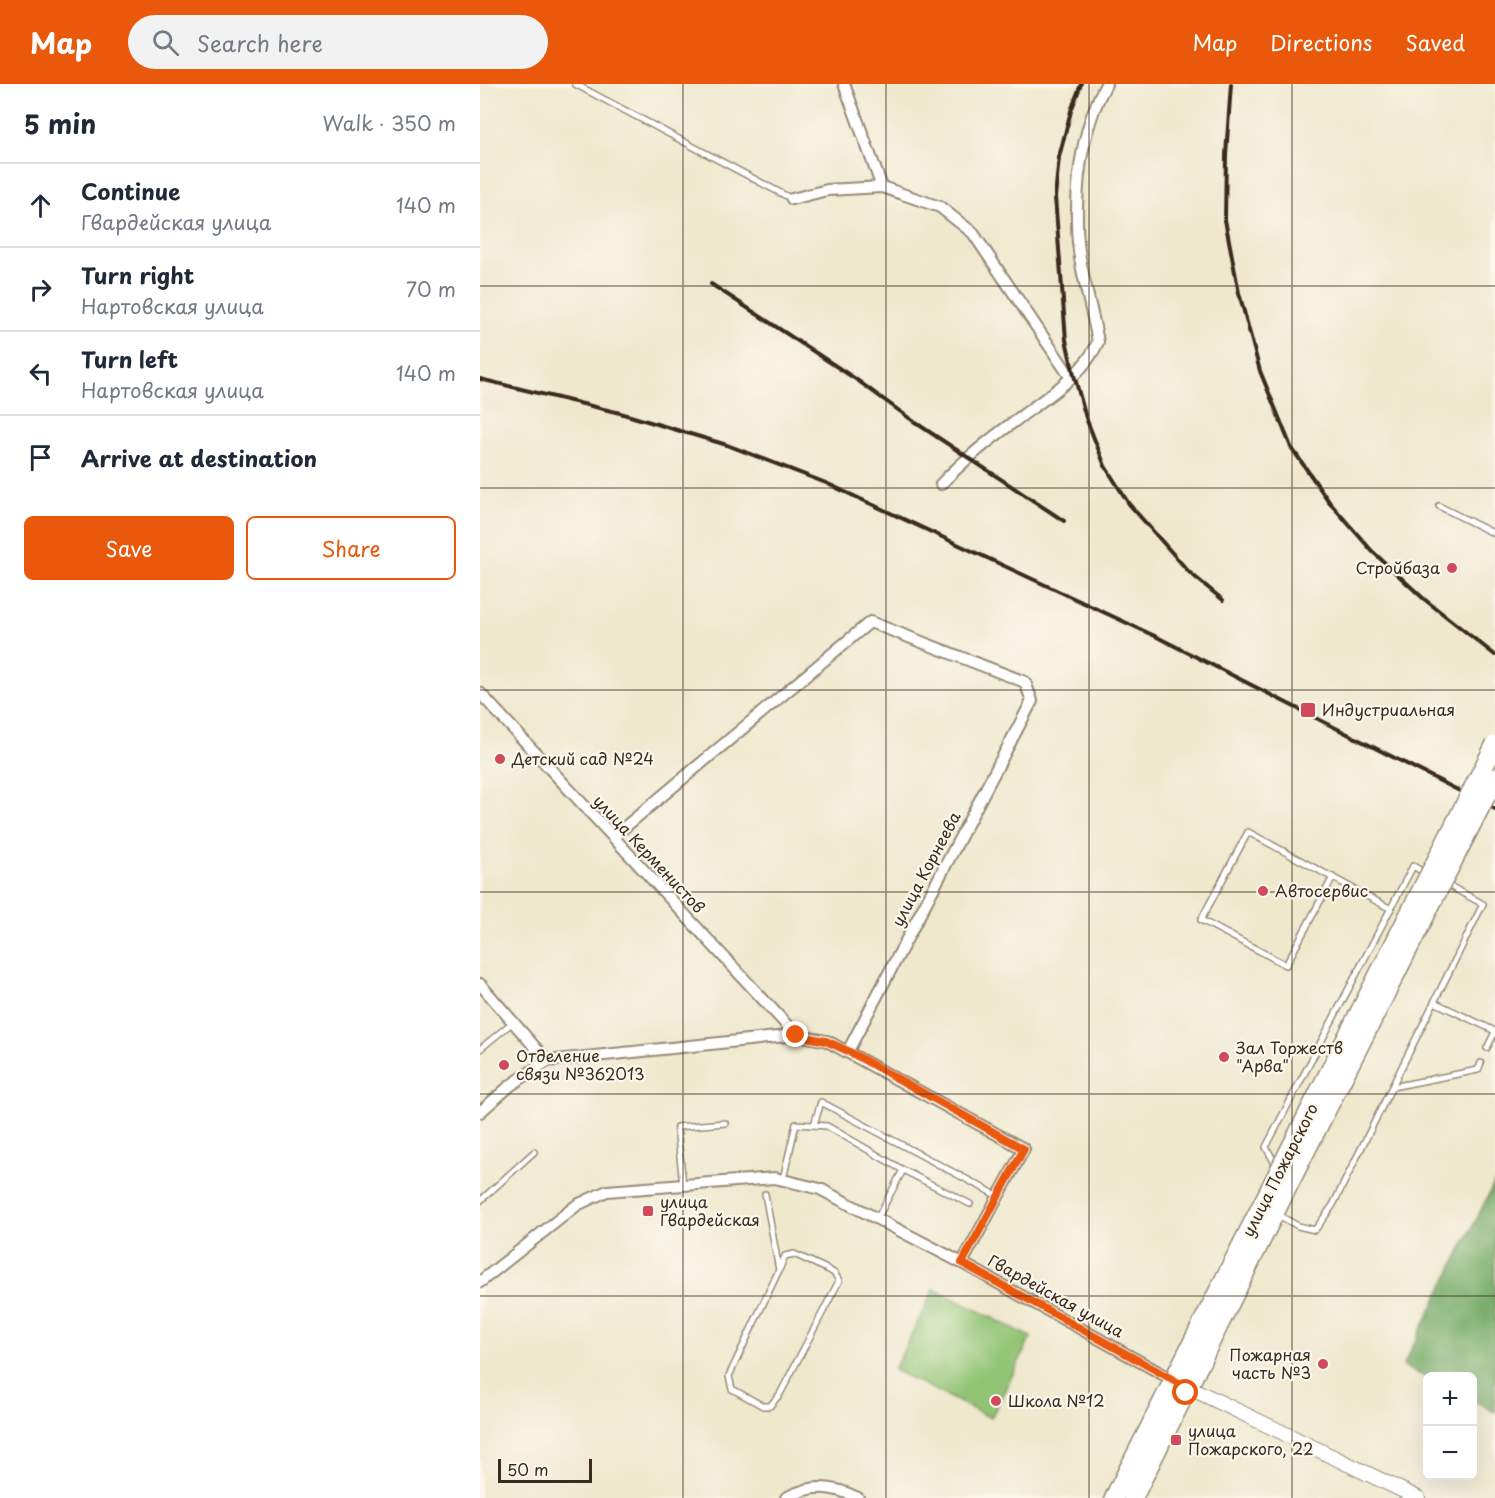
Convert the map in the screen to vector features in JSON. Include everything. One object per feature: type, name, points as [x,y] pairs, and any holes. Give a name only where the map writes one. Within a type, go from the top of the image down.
[{"type":"main road","name":"улица Пожарского","points":[[1133,1498],[1181,1384],[1495,745]]},
{"type":"main road","name":"улица Пожарского","points":[[1114,1498],[1181,1384],[1274,1213],[1284,1177],[1495,778]]},
{"type":"street","points":[[844,84],[882,187]]},
{"type":"street","points":[[941,484],[985,444],[1071,378],[1093,355],[1098,342],[1077,224],[1084,140],[1096,102],[1106,84]]},
{"type":"street","points":[[792,199],[827,190],[882,187],[940,207],[973,233],[1071,378]]},
{"type":"street","name":"улица Корнеева","points":[[613,837],[870,622],[1025,682],[1032,702],[848,1051]]},
{"type":"street","name":"улица Керменистов","points":[[480,693],[796,1035]]},
{"type":"street","points":[[480,984],[547,1061]]},
{"type":"street","points":[[480,1112],[511,1085],[547,1061],[796,1035],[826,1041],[1024,1149],[962,1263]]},
{"type":"street","name":"Гвардейская улица","points":[[480,1282],[577,1205],[607,1191],[782,1179],[820,1189],[962,1263],[1181,1384],[1418,1498]]},
{"type":"street","points":[[786,1498],[798,1492],[824,1487],[858,1498]]},
{"type":"lane","points":[[575,84],[792,199]]},
{"type":"lane","points":[[1439,506],[1495,534]]},
{"type":"lane","points":[[1333,877],[1286,965],[1201,920],[1248,832],[1333,877],[1391,909]]},
{"type":"lane","points":[[1274,1213],[1298,1226],[1315,1230],[1333,1205],[1484,904],[1413,866],[1266,1147],[1284,1177]]},
{"type":"lane","points":[[1434,1002],[1495,1031],[1488,1048]]},
{"type":"lane","points":[[480,1049],[513,1022]]},
{"type":"lane","points":[[1392,1087],[1478,1070],[1481,1063]]},
{"type":"lane","points":[[814,1125],[821,1102],[998,1196]]},
{"type":"lane","points":[[683,1185],[677,1127],[725,1123]]},
{"type":"lane","points":[[782,1179],[796,1124],[827,1126],[903,1170],[970,1204]]},
{"type":"lane","points":[[480,1201],[534,1152]]},
{"type":"lane","points":[[877,1219],[903,1170]]},
{"type":"lane","points":[[765,1194],[779,1270],[729,1376],[732,1389],[763,1406],[770,1406],[780,1394],[839,1281],[829,1270],[794,1254],[785,1257],[779,1270]]},
{"type":"green space","points":[[1495,1182],[1495,1412],[1477,1402],[1477,1372],[1423,1372],[1423,1376],[1403,1366]]},
{"type":"green space","points":[[934,1289],[1031,1337],[991,1418],[894,1370]]},
{"type":"railway","points":[[1081,84],[1059,157],[1055,197],[1066,340],[1074,375],[1086,418],[1105,466],[1129,504],[1189,572],[1223,600]]},
{"type":"railway","points":[[1231,84],[1226,155],[1225,220],[1239,293],[1260,371],[1291,447],[1330,503],[1372,551],[1424,599],[1495,655]]},
{"type":"railway","points":[[711,284],[1064,521]]},
{"type":"railway","points":[[480,379],[620,413],[727,445],[826,483],[1157,637],[1495,809]]},
{"type":"place","name":"Стройбаза","points":[[1452,568]]},
{"type":"place","name":"Индустриальная","points":[[1308,710]]},
{"type":"place","name":"Детский сад №24","points":[[500,759]]},
{"type":"place","name":"Автосервис","points":[[1263,891]]},
{"type":"place","name":"Зал Торжеств \"Арва\"","points":[[1224,1057]]},
{"type":"place","name":"Отделение связи №362013","points":[[504,1065]]},
{"type":"place","name":"улица Гвардейская","points":[[648,1211]]},
{"type":"place","name":"Пожарная часть №3","points":[[1323,1364]]},
{"type":"place","name":"Школа №12","points":[[996,1401]]},
{"type":"place","name":"улица Пожарского, 22","points":[[1176,1440]]},
{"type":"route","points":[[796,1035],[826,1041],[848,1051],[1024,1149],[962,1263],[1188,1388],[1186,1393]]}]
